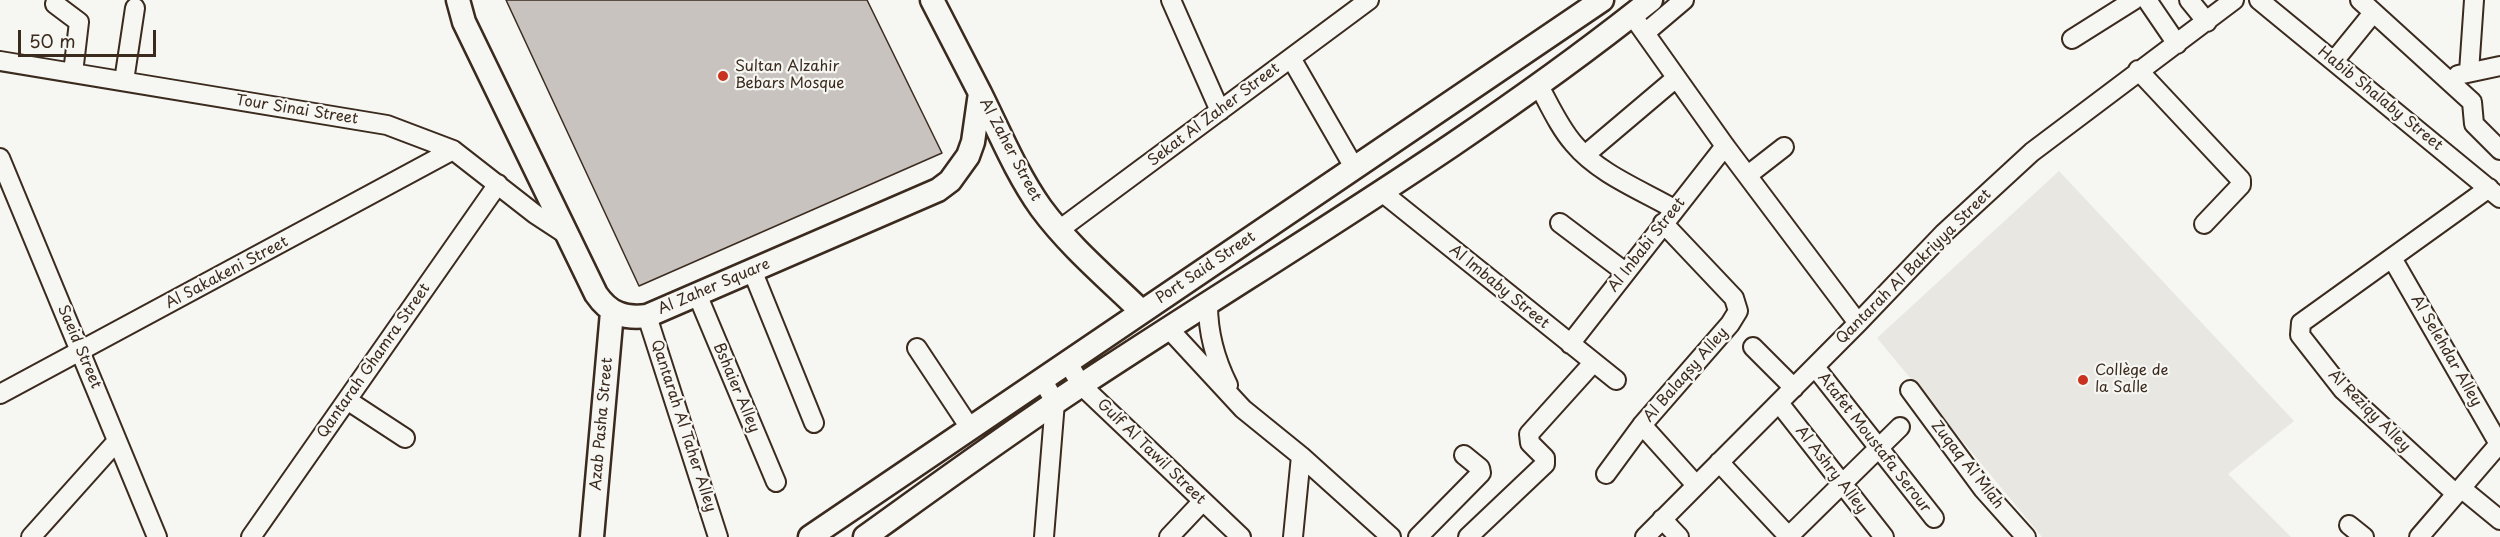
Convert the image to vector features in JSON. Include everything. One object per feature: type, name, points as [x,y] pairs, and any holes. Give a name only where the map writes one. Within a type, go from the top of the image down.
[{"type":"main road","points":[[452,0],[461,11],[564,232],[596,294],[612,312]]},
{"type":"main road","points":[[932,0],[980,93]]},
{"type":"main road","name":"Port Said Street","points":[[810,537],[1602,0]]},
{"type":"main road","name":"Port Said Street","points":[[865,537],[1055,402],[1383,193],[1538,84],[1638,24],[1651,0]]},
{"type":"main road","name":"Al Zaher Street","points":[[980,93],[1025,183],[1059,230],[1141,311]]},
{"type":"main road","name":"Al Zaher Square","points":[[612,312],[623,316],[647,316],[944,186],[960,169],[968,156],[973,142],[980,93]]},
{"type":"main road","name":"Azab Pasha Street","points":[[592,537],[612,312]]},
{"type":"street","points":[[1171,0],[1220,111]]},
{"type":"street","name":"Sekat Al Zaher Street","points":[[1059,230],[1369,0]]},
{"type":"street","name":"Port Said Street","points":[[1638,24],[1684,0]]},
{"type":"street","points":[[2072,39],[2134,0]]},
{"type":"street","points":[[2147,0],[2176,44]]},
{"type":"street","points":[[2189,0],[2207,22]]},
{"type":"street","name":"Qantarah Al Bakriyya Street","points":[[1645,537],[1815,367],[1944,233],[2032,152],[2234,0]]},
{"type":"street","name":"Habib Shalaby Street","points":[[2259,0],[2494,193]]},
{"type":"street","points":[[2469,72],[2474,0]]},
{"type":"street","points":[[55,4],[79,22],[73,73]]},
{"type":"street","points":[[2334,61],[2366,6],[2472,102],[2474,124],[2500,150]]},
{"type":"street","points":[[124,81],[135,8]]},
{"type":"street","points":[[1638,24],[1725,146],[1858,323]]},
{"type":"street","points":[[1291,58],[1355,169]]},
{"type":"street","name":"Tour Sinai Street","points":[[0,61],[387,125],[453,150],[535,214],[564,232]]},
{"type":"street","points":[[2445,77],[2500,66]]},
{"type":"street","points":[[2139,70],[2241,180],[2241,186],[2204,224]]},
{"type":"street","points":[[1585,155],[1676,78]]},
{"type":"street","points":[[1538,84],[1573,142],[1585,155],[1600,168],[1674,209]]},
{"type":"street","name":"Al Inbabi Street","points":[[1570,344],[1725,146]]},
{"type":"street","points":[[1748,175],[1784,147]]},
{"type":"street","name":"Al Sakakeni Street","points":[[0,394],[453,150]]},
{"type":"street","name":"Saeid Street","points":[[0,158],[157,537]]},
{"type":"street","name":"Qantarah Ghamra Street","points":[[251,537],[498,184]]},
{"type":"street","name":"Al Imbaby Street","points":[[1383,193],[1616,380]]},
{"type":"street","name":"Al Reziqy Alley","points":[[2494,193],[2392,258],[2301,323],[2300,335],[2343,390],[2458,491],[2500,520]]},
{"type":"street","points":[[1560,223],[1625,272]]},
{"type":"street","name":"Al Balaqsy Alley","points":[[1606,474],[1642,425],[1730,324],[1738,310],[1734,298],[1663,223]]},
{"type":"street","name":"Al Selehdar Alley","points":[[2392,258],[2500,443]]},
{"type":"street","points":[[752,270],[814,423]]},
{"type":"street","name":"Bshaier Alley","points":[[696,294],[776,482]]},
{"type":"street","points":[[1208,305],[1208,326],[1213,348],[1221,370],[1243,409]]},
{"type":"street","name":"Qantarah Al Taher Alley","points":[[647,316],[718,537]]},
{"type":"street","points":[[1169,328],[1243,409],[1301,456],[1391,537]]},
{"type":"street","points":[[1753,346],[1794,388]]},
{"type":"street","points":[[917,348],[970,428]]},
{"type":"street","name":"Gulf Al Tawil Street","points":[[1067,361],[1081,385],[1202,502],[1242,537]]},
{"type":"street","points":[[1468,537],[1545,465],[1545,458],[1530,443],[1529,434],[1593,363]]},
{"type":"street","name":"Atafet Moustafa Serour","points":[[1815,367],[1934,518]]},
{"type":"street","points":[[1042,379],[1055,402],[1044,537]]},
{"type":"street","name":"Zuqaq Al Mlah","points":[[1910,390],[1983,489],[2026,537]]},
{"type":"street","points":[[347,400],[405,438]]},
{"type":"street","name":"Al Ashry Alley","points":[[1779,403],[1884,537]]},
{"type":"street","points":[[1642,425],[1696,485]]},
{"type":"street","points":[[1719,462],[1789,537],[1900,427]]},
{"type":"street","points":[[31,537],[117,441]]},
{"type":"street","points":[[2419,537],[2500,443]]},
{"type":"street","points":[[1418,537],[1481,473],[1480,468],[1464,455]]},
{"type":"street","points":[[1293,537],[1301,456]]},
{"type":"street","points":[[1168,537],[1202,502]]},
{"type":"street","points":[[1662,519],[1679,537]]},
{"type":"street","points":[[262,521],[273,537]]},
{"type":"street","points":[[2349,525],[2364,537]]},
{"type":"shaded area","name":"Collège de la Salle","points":[[2059,171],[2294,421],[2228,474],[2291,537],[2042,537],[1877,338]]},
{"type":"building","name":"Sultan Alzahir Bebars Mosque","points":[[506,0],[867,0],[942,153],[639,286]]},
{"type":"place","name":"Sultan Alzahir Bebars Mosque","points":[[723,76]]},
{"type":"place","name":"Collège de la Salle","points":[[2083,380]]}]
